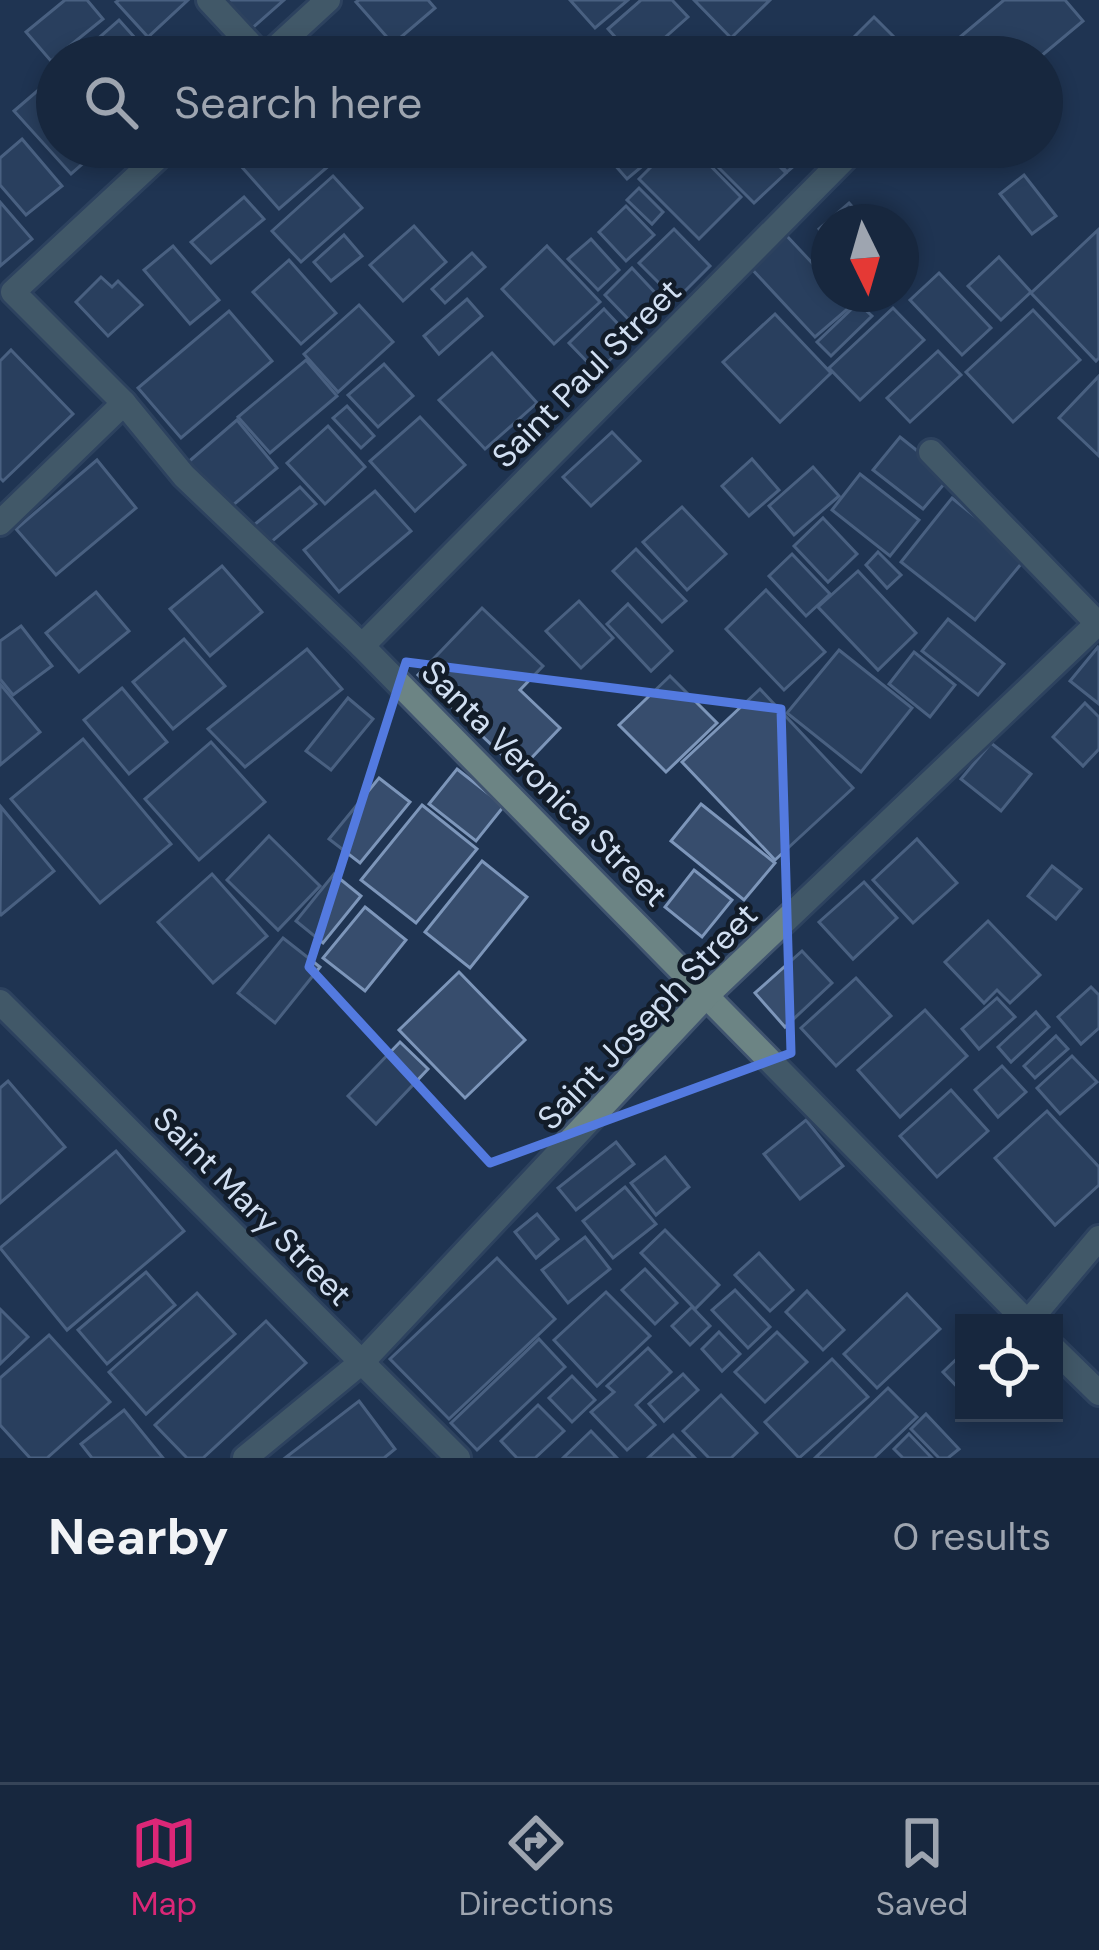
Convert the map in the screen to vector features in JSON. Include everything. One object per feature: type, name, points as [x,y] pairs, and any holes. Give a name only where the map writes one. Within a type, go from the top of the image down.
[{"type":"street","points":[[208,0],[243,36]]},
{"type":"street","points":[[288,36],[328,0]]},
{"type":"street","name":"Santa Veronica Street","points":[[146,168],[13,292],[124,403],[184,476],[362,646],[1019,1314]]},
{"type":"street","name":"Saint Paul Street","points":[[362,646],[835,168]]},
{"type":"street","points":[[0,523],[124,403]]},
{"type":"street","points":[[931,452],[1098,622]]},
{"type":"street","name":"Saint Joseph Street","points":[[244,1458],[363,1360],[708,994],[1098,622]]},
{"type":"street","name":"Saint Mary Street","points":[[0,1003],[458,1458]]},
{"type":"street","points":[[1036,1314],[1099,1238]]},
{"type":"street","points":[[1063,1358],[1099,1394]]},
{"type":"highlighted area","points":[[406,662],[781,709],[791,1053],[490,1163],[309,967]]},
{"type":"building","points":[[65,0],[87,0],[103,19],[82,36],[36,36],[36,44],[26,32]]},
{"type":"building","points":[[119,0],[188,0],[149,36],[116,2]]},
{"type":"building","points":[[221,0],[284,0],[249,31]]},
{"type":"building","points":[[428,0],[435,8],[402,36],[386,36],[356,2]]},
{"type":"building","points":[[570,0],[628,0],[595,28]]},
{"type":"building","points":[[641,0],[672,0],[688,17],[667,36],[614,36],[608,29]]},
{"type":"building","points":[[694,0],[770,0],[733,36]]},
{"type":"building","points":[[1004,0],[1065,0],[1083,21],[1063,38],[961,36]]},
{"type":"building","points":[[874,17],[893,36],[855,36]]},
{"type":"building","points":[[119,20],[133,36],[101,36]]},
{"type":"building","points":[[36,92],[36,135],[14,111]]},
{"type":"building","points":[[22,139],[36,155],[36,168],[47,168],[62,186],[26,215],[0,185],[0,158]]},
{"type":"building","points":[[243,168],[326,168],[279,209]]},
{"type":"building","points":[[617,168],[640,168],[627,179]]},
{"type":"building","points":[[650,168],[713,168],[741,197],[699,239],[639,179]]},
{"type":"building","points":[[719,168],[781,168],[786,173],[754,203]]},
{"type":"building","points":[[1024,175],[1056,216],[1032,234],[1000,194]]},
{"type":"building","points":[[333,176],[362,208],[301,262],[272,231]]},
{"type":"building","points":[[639,188],[663,212],[652,224],[627,200]]},
{"type":"building","points":[[244,197],[264,219],[211,263],[191,242]]},
{"type":"building","points":[[0,202],[32,239],[0,266]]},
{"type":"building","points":[[626,206],[654,235],[626,261],[599,232]]},
{"type":"building","points":[[414,226],[446,262],[403,301],[370,265]]},
{"type":"building","points":[[674,229],[710,266],[676,300],[639,263]]},
{"type":"building","points":[[1098,230],[1099,358],[1096,361],[1031,293]]},
{"type":"building","points":[[785,234],[811,262],[811,312],[844,312],[815,337],[749,266]]},
{"type":"building","points":[[344,235],[362,256],[331,281],[314,262]]},
{"type":"building","points":[[591,239],[619,270],[598,290],[568,259]]},
{"type":"building","points":[[173,246],[219,300],[190,324],[144,270]]},
{"type":"building","points":[[547,246],[600,302],[554,344],[502,289]]},
{"type":"building","points":[[472,253],[485,267],[445,303],[432,289]]},
{"type":"building","points":[[999,257],[1031,292],[1001,320],[968,286]]},
{"type":"building","points":[[289,260],[336,313],[301,344],[253,292]]},
{"type":"building","points":[[632,268],[660,298],[632,323],[605,295]]},
{"type":"building","points":[[939,273],[991,328],[962,355],[919,310],[919,292]]},
{"type":"building","points":[[101,277],[112,287],[118,281],[142,305],[108,336],[76,302]]},
{"type":"building","points":[[467,299],[482,316],[439,354],[424,336]]},
{"type":"building","points":[[359,305],[393,342],[338,392],[304,354]]},
{"type":"building","points":[[604,309],[632,339],[597,372],[569,343]]},
{"type":"building","points":[[1033,310],[1080,360],[1013,422],[966,372]]},
{"type":"building","points":[[229,311],[272,361],[181,438],[138,388]]},
{"type":"building","points":[[849,312],[872,316],[831,356],[817,342]]},
{"type":"building","points":[[889,312],[897,312],[924,340],[860,400],[829,368]]},
{"type":"building","points":[[775,314],[831,373],[780,422],[723,362]]},
{"type":"building","points":[[11,350],[73,414],[3,481],[0,361]]},
{"type":"building","points":[[938,351],[961,375],[910,422],[887,398]]},
{"type":"building","points":[[492,353],[537,403],[485,449],[439,400]]},
{"type":"building","points":[[306,360],[337,396],[270,453],[238,417]]},
{"type":"building","points":[[384,364],[413,396],[378,427],[348,395]]},
{"type":"building","points":[[1099,376],[1099,456],[1059,418]]},
{"type":"building","points":[[347,406],[374,436],[361,448],[333,418]]},
{"type":"building","points":[[420,417],[465,465],[415,511],[370,461]]},
{"type":"building","points":[[237,420],[277,468],[226,511],[186,464]]},
{"type":"building","points":[[328,426],[365,467],[325,504],[287,463]]},
{"type":"building","points":[[612,432],[640,461],[591,506],[563,477]]},
{"type":"building","points":[[900,437],[950,477],[923,509],[873,470]]},
{"type":"building","points":[[752,459],[779,490],[749,516],[722,486]]},
{"type":"building","points":[[97,460],[136,508],[56,575],[16,529]]},
{"type":"building","points":[[813,467],[839,496],[794,535],[769,506]]},
{"type":"building","points":[[860,474],[919,520],[890,556],[832,510]]},
{"type":"building","points":[[300,487],[316,504],[270,543],[254,525]]},
{"type":"building","points":[[375,491],[411,531],[339,592],[304,550]]},
{"type":"building","points":[[952,498],[1026,558],[975,620],[901,562]]},
{"type":"building","points":[[682,507],[726,554],[687,590],[643,542]]},
{"type":"building","points":[[823,518],[857,554],[828,582],[794,546]]},
{"type":"building","points":[[636,549],[686,601],[662,622],[613,571]]},
{"type":"building","points":[[878,552],[901,575],[887,588],[866,565]]},
{"type":"building","points":[[792,554],[830,594],[806,616],[769,576]]},
{"type":"building","points":[[222,566],[262,612],[210,656],[170,609]]},
{"type":"building","points":[[858,571],[916,633],[878,670],[818,607]]},
{"type":"building","points":[[766,590],[825,652],[784,690],[726,629]]},
{"type":"building","points":[[96,592],[129,631],[79,672],[46,633]]},
{"type":"building","points":[[579,601],[613,638],[581,668],[546,631]]},
{"type":"building","points":[[628,604],[672,651],[651,671],[607,624]]},
{"type":"building","points":[[482,608],[543,666],[520,690],[560,728],[519,771],[418,675]]},
{"type":"building","points":[[948,619],[1004,664],[978,695],[922,651]]},
{"type":"building","points":[[21,626],[52,666],[13,695],[0,679],[0,641]]},
{"type":"building","points":[[184,639],[225,686],[173,729],[133,682]]},
{"type":"building","points":[[1099,648],[1099,704],[1070,681]]},
{"type":"building","points":[[307,649],[342,689],[245,767],[208,729]]},
{"type":"building","points":[[839,650],[912,708],[861,772],[787,713]]},
{"type":"building","points":[[914,652],[955,685],[930,717],[889,684]]},
{"type":"building","points":[[670,676],[717,723],[666,772],[619,725]]},
{"type":"building","points":[[0,684],[40,732],[0,765]]},
{"type":"building","points":[[122,688],[167,742],[129,774],[84,720]]},
{"type":"building","points":[[760,689],[853,788],[775,860],[682,762]]},
{"type":"building","points":[[348,698],[373,719],[331,770],[306,751]]},
{"type":"building","points":[[1085,703],[1099,717],[1099,749],[1083,766],[1053,737]]},
{"type":"building","points":[[83,739],[171,844],[100,903],[11,799]]},
{"type":"building","points":[[211,742],[265,802],[199,860],[145,799]]},
{"type":"building","points":[[991,743],[1031,774],[1001,811],[961,779]]},
{"type":"building","points":[[457,769],[504,806],[476,841],[429,804]]},
{"type":"building","points":[[379,778],[410,802],[360,863],[329,839]]},
{"type":"building","points":[[701,804],[775,863],[744,900],[671,841]]},
{"type":"building","points":[[422,805],[477,849],[416,923],[361,880]]},
{"type":"building","points":[[1,807],[54,871],[1,915],[0,914]]},
{"type":"building","points":[[269,836],[320,886],[278,930],[227,880]]},
{"type":"building","points":[[917,839],[957,883],[913,923],[873,880]]},
{"type":"building","points":[[482,861],[527,897],[470,968],[425,932]]},
{"type":"building","points":[[1052,866],[1081,889],[1056,919],[1028,896]]},
{"type":"building","points":[[694,870],[732,900],[702,937],[665,907]]},
{"type":"building","points":[[212,874],[267,936],[213,983],[158,922]]},
{"type":"building","points":[[334,874],[361,896],[323,943],[296,921]]},
{"type":"building","points":[[864,882],[897,918],[853,959],[819,922]]},
{"type":"building","points":[[365,907],[406,940],[365,991],[323,958]]},
{"type":"building","points":[[988,921],[1040,975],[1010,1003],[997,990],[984,1003],[945,962]]},
{"type":"building","points":[[283,938],[320,967],[275,1023],[238,993]]},
{"type":"building","points":[[802,951],[832,983],[785,1027],[755,993]]},
{"type":"building","points":[[459,972],[525,1040],[465,1098],[399,1030]]},
{"type":"building","points":[[856,978],[891,1016],[836,1066],[801,1028]]},
{"type":"building","points":[[1091,987],[1099,995],[1099,1028],[1081,1044],[1058,1017]]},
{"type":"building","points":[[997,998],[1015,1017],[979,1049],[962,1029]]},
{"type":"building","points":[[925,1010],[967,1056],[900,1117],[858,1070]]},
{"type":"building","points":[[1036,1012],[1049,1027],[1011,1062],[998,1047]]},
{"type":"building","points":[[1056,1036],[1068,1049],[1035,1078],[1024,1066]]},
{"type":"building","points":[[400,1042],[428,1069],[376,1124],[348,1096]]},
{"type":"building","points":[[1072,1056],[1097,1082],[1060,1114],[1037,1088]]},
{"type":"building","points":[[1002,1066],[1026,1092],[998,1117],[975,1090]]},
{"type":"building","points":[[8,1081],[65,1147],[0,1203],[0,1088]]},
{"type":"building","points":[[951,1090],[988,1131],[937,1177],[900,1136]]},
{"type":"building","points":[[1047,1111],[1099,1167],[1099,1185],[1055,1225],[995,1158]]},
{"type":"building","points":[[806,1120],[843,1166],[800,1199],[764,1154]]},
{"type":"building","points":[[616,1142],[634,1164],[576,1210],[558,1188]]},
{"type":"building","points":[[116,1151],[184,1231],[67,1330],[0,1248]]},
{"type":"building","points":[[665,1157],[689,1187],[656,1215],[631,1183]]},
{"type":"building","points":[[625,1187],[656,1224],[613,1258],[583,1221]]},
{"type":"building","points":[[537,1214],[558,1239],[536,1258],[515,1232]]},
{"type":"building","points":[[665,1230],[719,1285],[695,1309],[641,1253]]},
{"type":"building","points":[[585,1237],[610,1269],[568,1303],[542,1270]]},
{"type":"building","points":[[759,1253],[793,1290],[770,1311],[735,1275]]},
{"type":"building","points":[[497,1258],[555,1319],[449,1419],[390,1359]]},
{"type":"building","points":[[645,1269],[677,1303],[655,1324],[622,1290]]},
{"type":"building","points":[[146,1272],[175,1305],[107,1364],[78,1330]]},
{"type":"building","points":[[735,1290],[770,1327],[748,1348],[712,1310]]},
{"type":"building","points":[[807,1291],[844,1330],[823,1350],[786,1312]]},
{"type":"building","points":[[606,1292],[650,1336],[597,1386],[554,1340]]},
{"type":"building","points":[[197,1293],[235,1334],[146,1414],[109,1372]]},
{"type":"building","points":[[907,1294],[940,1329],[877,1388],[844,1354]]},
{"type":"building","points":[[692,1307],[710,1326],[690,1345],[672,1326]]},
{"type":"building","points":[[0,1309],[28,1337],[0,1364]]},
{"type":"building","points":[[266,1321],[306,1363],[203,1458],[187,1458],[155,1425]]},
{"type":"building","points":[[719,1332],[740,1354],[722,1371],[702,1349]]},
{"type":"building","points":[[777,1332],[807,1362],[765,1402],[735,1372]]},
{"type":"building","points":[[49,1335],[110,1402],[47,1458],[30,1458],[0,1425],[0,1378]]},
{"type":"building","points":[[539,1339],[565,1367],[477,1450],[451,1423]]},
{"type":"building","points":[[648,1348],[671,1372],[636,1405],[655,1425],[627,1450],[591,1412],[614,1392],[607,1386]]},
{"type":"building","points":[[832,1359],[868,1397],[799,1458],[765,1422]]},
{"type":"building","points":[[955,1361],[955,1385],[943,1372]]},
{"type":"building","points":[[683,1374],[698,1390],[664,1421],[649,1404]]},
{"type":"building","points":[[572,1376],[595,1400],[572,1422],[549,1398]]},
{"type":"building","points":[[888,1388],[917,1417],[874,1458],[815,1458]]},
{"type":"building","points":[[721,1395],[757,1433],[731,1458],[709,1458],[683,1431]]},
{"type":"building","points":[[359,1401],[395,1449],[384,1458],[285,1458]]},
{"type":"building","points":[[538,1405],[564,1431],[535,1458],[517,1458],[501,1441]]},
{"type":"building","points":[[124,1410],[163,1458],[92,1458],[81,1444]]},
{"type":"building","points":[[926,1414],[959,1449],[948,1458],[939,1458],[911,1429]]},
{"type":"building","points":[[591,1431],[617,1458],[563,1458]]},
{"type":"building","points":[[909,1434],[932,1458],[903,1458],[894,1449]]},
{"type":"building","points":[[673,1435],[695,1458],[648,1458]]}]
